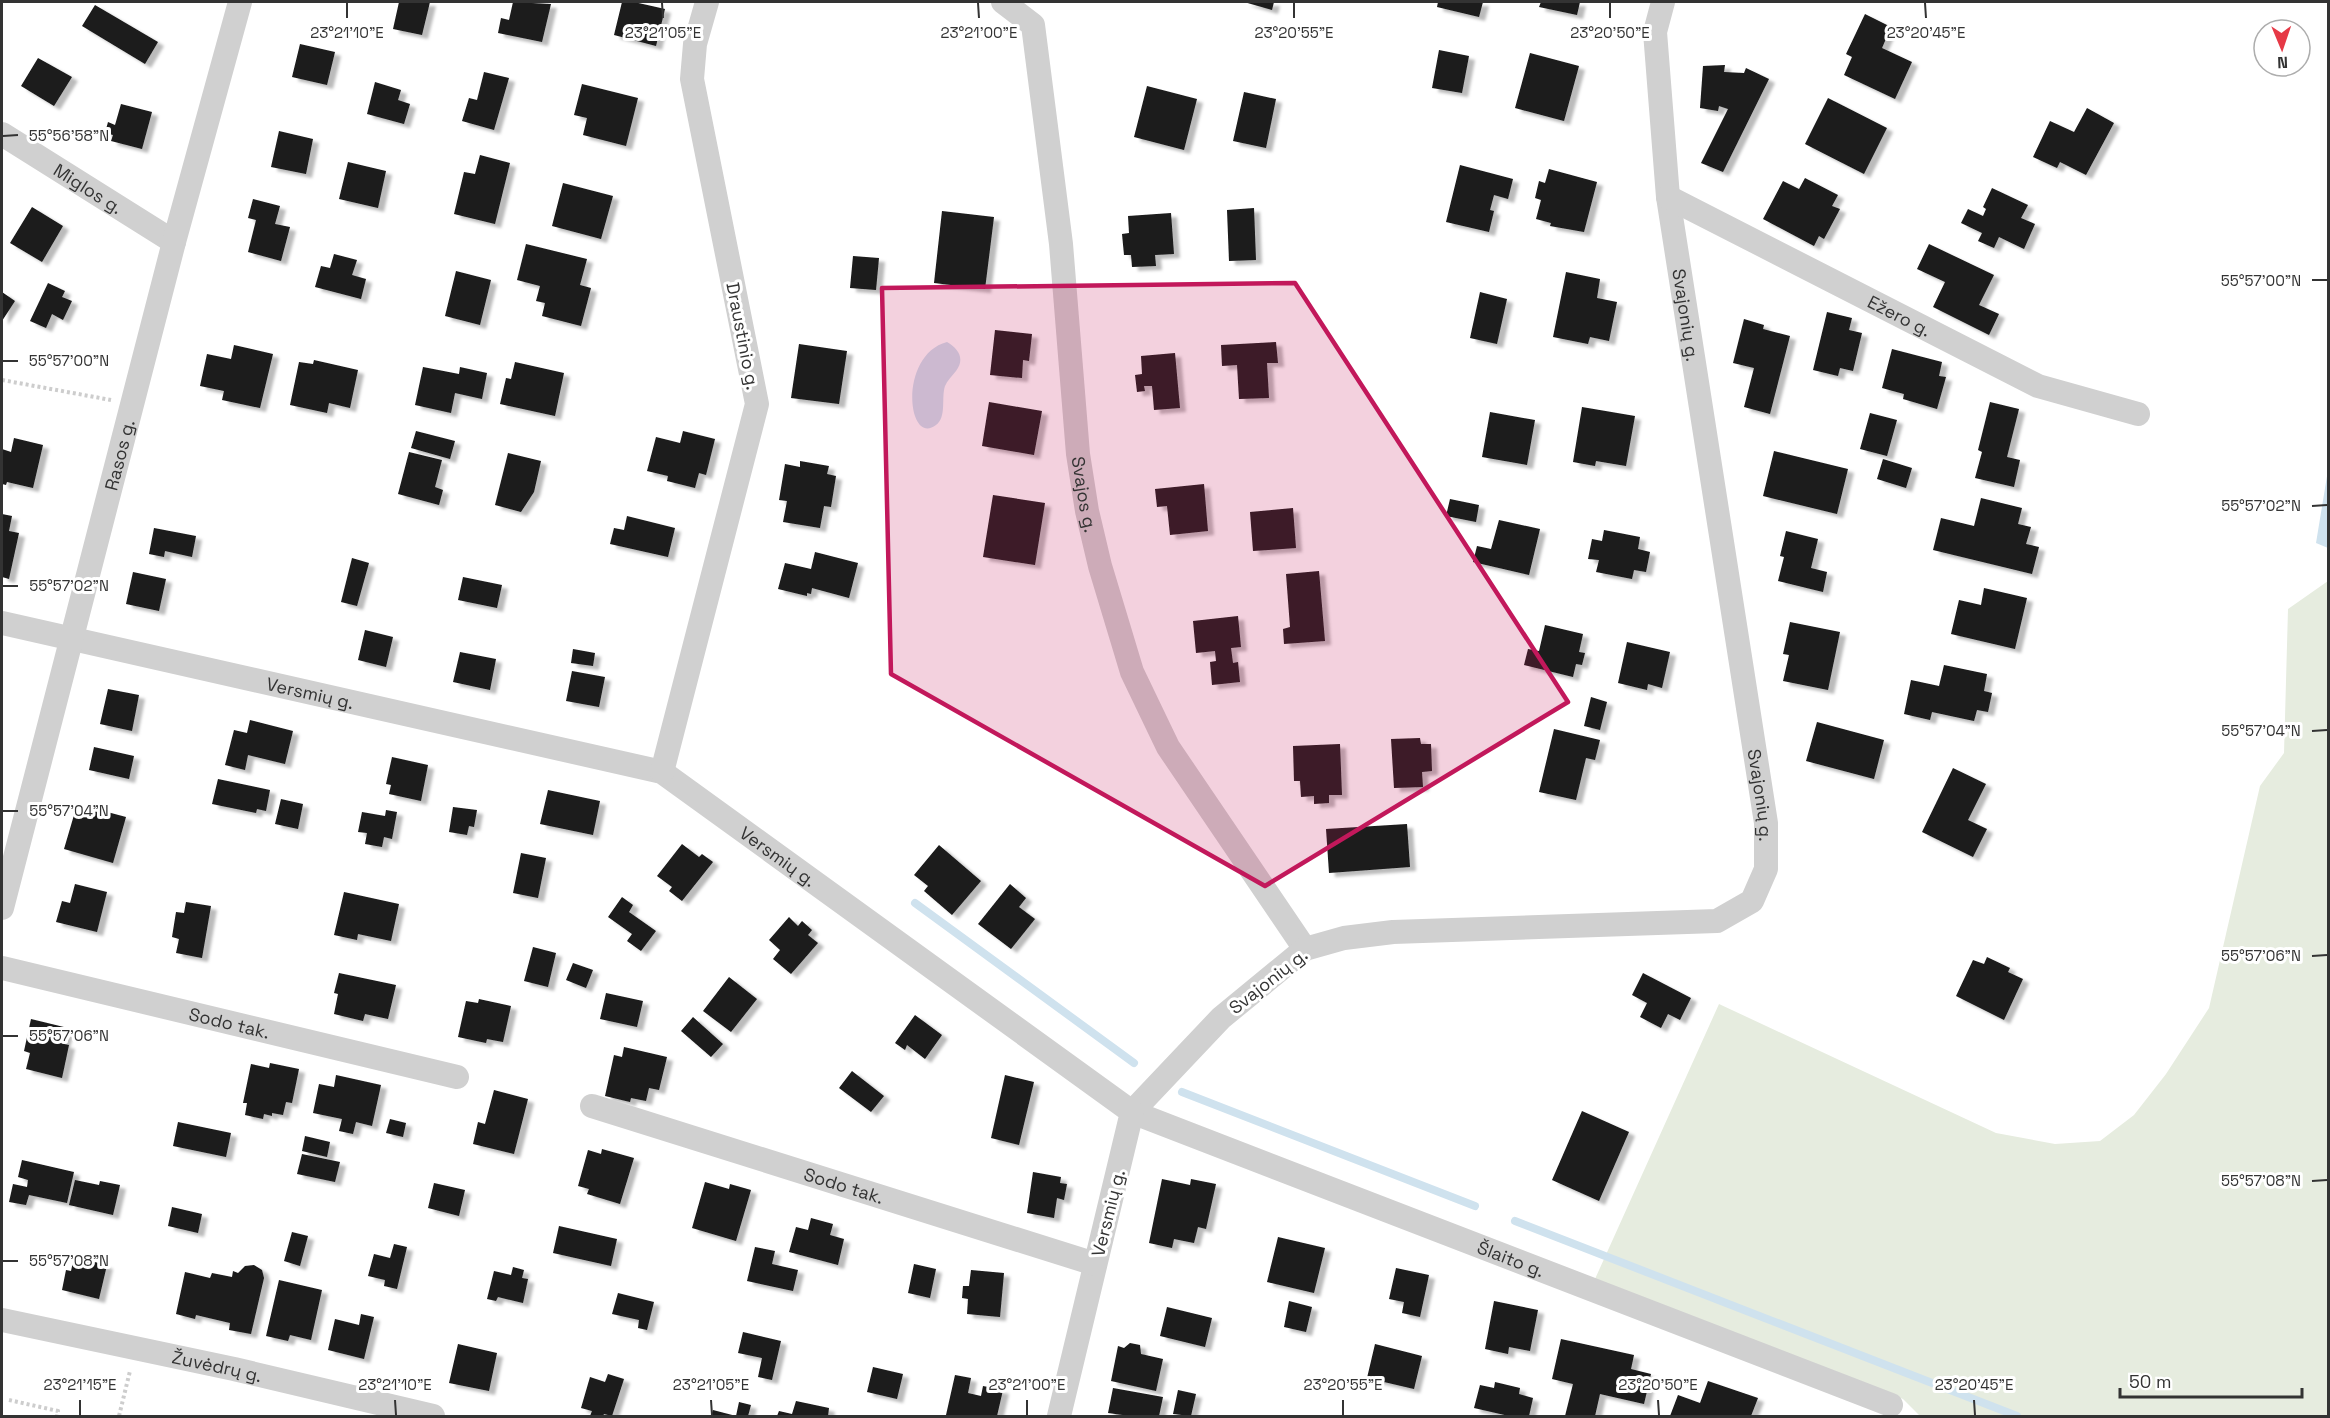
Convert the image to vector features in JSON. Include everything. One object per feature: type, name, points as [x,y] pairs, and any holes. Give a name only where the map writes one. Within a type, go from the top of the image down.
[{"type":"street","name":"Rasos g.","points":[[2,908],[174,242],[240,2]]},
{"type":"street","name":"Draustinio g.","points":[[662,772],[757,404],[692,79],[695,44],[707,2]]},
{"type":"street","name":"Svajos g.","points":[[1003,2],[1033,25],[1063,267],[1078,454],[1100,566],[1132,672],[1168,747],[1305,949]]},
{"type":"street","name":"Svajonių g.","points":[[1132,1112],[1221,1018],[1305,949],[1344,938],[1393,932],[1521,926],[1653,925],[1717,921],[1752,901],[1766,869],[1766,822],[1668,197],[1655,32],[1663,2]]},
{"type":"street","name":"Miglos g.","points":[[2,134],[174,242]]},
{"type":"street","name":"Ežero g.","points":[[1668,197],[2038,386],[2138,414]]},
{"type":"street","name":"Versmių g.","points":[[2,623],[662,772],[1132,1112],[1059,1416]]},
{"type":"street","name":"Sodo tak.","points":[[2,968],[457,1077]]},
{"type":"street","name":"Sodo tak.","points":[[592,1106],[1095,1264]]},
{"type":"street","name":"Šlaito g.","points":[[1132,1112],[1891,1405]]},
{"type":"street","name":"Žuvėdrų g.","points":[[2,1320],[234,1369],[433,1416]]},
{"type":"path","points":[[2,380],[132,404]]},
{"type":"path","points":[[119,1416],[135,1349]]},
{"type":"path","points":[[9,1400],[58,1411],[57,1416]]},
{"type":"highlighted area","points":[[1295,283],[1568,702],[1265,886],[891,674],[882,288]]},
{"type":"shaded area","points":[[2328,581],[2328,1416],[1920,1416],[1903,1399],[1595,1279],[1719,1004],[1996,1133],[2055,1144],[2100,1141],[2134,1115],[2166,1074],[2209,1008],[2260,786],[2284,753],[2288,609]]},
{"type":"water","points":[[947,342],[955,348],[959,355],[959,367],[945,386],[943,412],[939,422],[926,428],[919,423],[914,412],[912,397],[914,380],[931,350]]},
{"type":"water","points":[[2328,470],[2328,548],[2316,543]]},
{"type":"building","points":[[399,2],[430,2],[422,35],[393,29]]},
{"type":"building","points":[[513,2],[551,4],[542,42],[498,33],[501,18],[509,20]]},
{"type":"building","points":[[622,2],[634,2],[665,9],[656,46],[614,35]]},
{"type":"building","points":[[1244,2],[1274,2],[1272,10]]},
{"type":"building","points":[[1438,2],[1483,2],[1479,17],[1437,7]]},
{"type":"building","points":[[1541,2],[1580,2],[1577,15],[1539,7]]},
{"type":"building","points":[[95,5],[158,42],[145,64],[82,26]]},
{"type":"building","points":[[1865,14],[1891,27],[1882,48],[1912,62],[1895,99],[1844,75],[1852,57],[1846,54]]},
{"type":"building","points":[[300,44],[335,52],[327,85],[292,77]]},
{"type":"building","points":[[1439,50],[1469,56],[1462,93],[1432,88]]},
{"type":"building","points":[[1530,53],[1579,66],[1564,121],[1515,108]]},
{"type":"building","points":[[38,58],[72,77],[54,106],[21,86]]},
{"type":"building","points":[[1725,65],[1724,72],[1744,73],[1746,68],[1769,79],[1723,172],[1701,163],[1728,109],[1719,106],[1718,111],[1700,108],[1703,66]]},
{"type":"building","points":[[484,72],[509,78],[494,130],[462,121],[469,98],[477,100]]},
{"type":"building","points":[[375,82],[401,90],[398,100],[410,104],[404,124],[367,114]]},
{"type":"building","points":[[582,84],[638,98],[626,146],[583,135],[587,118],[574,115]]},
{"type":"building","points":[[1147,86],[1197,99],[1184,150],[1134,137]]},
{"type":"building","points":[[1244,92],[1276,99],[1266,148],[1233,141]]},
{"type":"building","points":[[1828,98],[1887,128],[1864,174],[1805,144]]},
{"type":"building","points":[[121,104],[152,112],[142,149],[111,141],[113,135],[105,133],[108,122],[115,125]]},
{"type":"building","points":[[2087,108],[2114,123],[2086,175],[2060,162],[2057,168],[2033,157],[2050,121],[2074,132]]},
{"type":"building","points":[[279,131],[313,139],[306,174],[271,167]]},
{"type":"building","points":[[480,155],[510,163],[495,224],[454,214],[464,172],[475,174]]},
{"type":"building","points":[[348,162],[386,171],[378,208],[339,199]]},
{"type":"building","points":[[1460,165],[1513,179],[1508,199],[1494,195],[1490,210],[1494,211],[1489,232],[1446,222]]},
{"type":"building","points":[[1549,169],[1597,182],[1584,232],[1550,226],[1551,223],[1536,219],[1541,200],[1535,198],[1539,181],[1545,183]]},
{"type":"building","points":[[1805,178],[1838,195],[1832,206],[1840,209],[1824,239],[1819,236],[1814,246],[1763,219],[1783,181],[1799,189]]},
{"type":"building","points":[[563,183],[613,196],[601,239],[552,226]]},
{"type":"building","points":[[1992,188],[2028,205],[2021,218],[2035,224],[2024,249],[1999,237],[1994,248],[1978,241],[1982,233],[1961,223],[1968,209],[1983,216],[1986,209],[1983,207]]},
{"type":"building","points":[[253,199],[280,206],[275,224],[290,227],[281,261],[248,252],[256,220],[248,218]]},
{"type":"building","points":[[32,207],[63,226],[42,262],[10,243]]},
{"type":"building","points":[[1254,208],[1256,260],[1229,261],[1227,210]]},
{"type":"building","points":[[942,211],[994,217],[985,289],[934,283]]},
{"type":"building","points":[[1171,213],[1174,254],[1155,255],[1156,266],[1132,267],[1131,255],[1124,255],[1122,234],[1129,233],[1128,216]]},
{"type":"building","points":[[526,244],[587,259],[580,285],[591,288],[581,326],[542,316],[545,303],[536,301],[540,286],[517,280]]},
{"type":"building","points":[[1929,244],[1994,275],[1979,305],[1999,314],[1989,335],[1933,307],[1945,282],[1917,269]]},
{"type":"building","points":[[334,254],[357,260],[352,275],[366,279],[361,299],[315,287],[321,266],[330,268]]},
{"type":"building","points":[[853,256],[879,258],[876,290],[850,288]]},
{"type":"building","points":[[456,271],[491,280],[480,325],[445,316]]},
{"type":"building","points":[[1566,272],[1600,279],[1597,298],[1617,302],[1609,341],[1590,337],[1588,344],[1553,337]]},
{"type":"building","points":[[48,283],[65,291],[62,297],[72,301],[63,320],[52,314],[46,328],[30,321]]},
{"type":"building","points":[[2,292],[15,301],[2,321]]},
{"type":"building","points":[[1480,292],[1507,299],[1497,344],[1470,338]]},
{"type":"building","points":[[1827,312],[1852,318],[1849,330],[1862,333],[1853,371],[1840,368],[1838,376],[1813,370]]},
{"type":"building","points":[[1744,319],[1764,325],[1763,329],[1790,336],[1770,414],[1744,407],[1754,368],[1733,363]]},
{"type":"building","points":[[995,330],[1032,334],[1029,361],[1023,360],[1022,378],[990,375]]},
{"type":"building","points":[[1276,342],[1278,363],[1267,363],[1269,398],[1239,399],[1237,365],[1222,366],[1221,345]]},
{"type":"building","points":[[799,344],[847,351],[839,404],[791,398]]},
{"type":"building","points":[[234,345],[273,354],[260,408],[222,400],[224,391],[200,386],[207,354],[231,359]]},
{"type":"building","points":[[1892,349],[1942,362],[1939,376],[1946,377],[1937,409],[1903,399],[1904,394],[1882,388]]},
{"type":"building","points":[[1175,353],[1180,408],[1154,410],[1152,386],[1144,386],[1145,391],[1137,392],[1135,375],[1142,374],[1141,356]]},
{"type":"building","points":[[314,360],[358,370],[350,408],[329,403],[327,413],[290,405],[299,362],[313,364]]},
{"type":"building","points":[[515,362],[564,373],[555,416],[500,404],[506,378],[511,379]]},
{"type":"building","points":[[423,367],[459,374],[460,367],[487,373],[482,399],[455,393],[451,413],[415,405]]},
{"type":"building","points":[[989,402],[1042,411],[1034,455],[982,446]]},
{"type":"building","points":[[1990,402],[2019,409],[2007,457],[2020,460],[2014,487],[1975,478],[1982,452],[1978,450]]},
{"type":"building","points":[[1582,407],[1635,416],[1626,466],[1596,461],[1595,466],[1573,462]]},
{"type":"building","points":[[1490,412],[1535,420],[1527,465],[1482,457]]},
{"type":"building","points":[[1870,413],[1897,420],[1887,456],[1860,449]]},
{"type":"building","points":[[416,431],[455,441],[450,459],[411,448]]},
{"type":"building","points":[[683,431],[715,439],[706,475],[699,473],[695,488],[667,481],[668,476],[647,471],[656,437],[680,443]]},
{"type":"building","points":[[14,438],[43,445],[33,488],[7,482],[6,485],[2,484],[2,449],[11,452]]},
{"type":"building","points":[[1774,451],[1848,469],[1837,514],[1763,496]]},
{"type":"building","points":[[409,452],[442,460],[435,487],[443,490],[439,505],[398,494]]},
{"type":"building","points":[[508,453],[541,461],[534,492],[521,512],[495,505]]},
{"type":"building","points":[[1883,459],[1912,468],[1906,488],[1877,479]]},
{"type":"building","points":[[800,461],[829,466],[827,474],[836,476],[831,507],[824,506],[820,528],[783,522],[787,501],[779,500],[785,464],[800,467]]},
{"type":"building","points":[[1204,484],[1208,531],[1170,535],[1167,506],[1157,507],[1155,489]]},
{"type":"building","points":[[993,495],[1045,503],[1035,565],[983,557]]},
{"type":"building","points":[[1981,498],[2022,508],[2018,524],[2031,527],[2026,544],[2039,547],[2032,574],[1933,550],[1941,518],[1974,526]]},
{"type":"building","points":[[1450,499],[1479,505],[1476,522],[1446,516]]},
{"type":"building","points":[[1293,508],[1296,548],[1253,551],[1250,512]]},
{"type":"building","points":[[2,514],[12,516],[9,531],[19,533],[9,579],[2,577]]},
{"type":"building","points":[[627,516],[675,528],[668,557],[610,544],[614,528],[624,530]]},
{"type":"building","points":[[1499,520],[1540,529],[1529,575],[1473,562],[1477,546],[1491,549]]},
{"type":"building","points":[[154,528],[196,536],[192,557],[165,551],[164,557],[149,554]]},
{"type":"building","points":[[1604,530],[1640,537],[1638,549],[1650,552],[1646,572],[1634,570],[1632,579],[1596,572],[1599,560],[1588,559],[1592,539],[1602,541]]},
{"type":"building","points":[[1786,531],[1818,539],[1811,568],[1827,572],[1823,592],[1778,581],[1784,557],[1780,556]]},
{"type":"building","points":[[815,552],[858,563],[849,598],[812,588],[811,594],[807,593],[807,596],[778,589],[785,563],[811,569]]},
{"type":"building","points":[[352,558],[369,563],[357,606],[341,602]]},
{"type":"building","points":[[1319,571],[1325,641],[1284,644],[1283,629],[1290,627],[1286,574]]},
{"type":"building","points":[[133,572],[166,579],[159,611],[126,604]]},
{"type":"building","points":[[463,577],[502,585],[497,608],[458,600]]},
{"type":"building","points":[[1984,588],[2027,598],[2015,649],[1951,634],[1959,600],[1981,605]]},
{"type":"building","points":[[1238,616],[1241,647],[1231,648],[1233,663],[1238,662],[1240,682],[1212,685],[1210,662],[1216,661],[1215,651],[1196,653],[1193,621]]},
{"type":"building","points":[[1790,622],[1840,632],[1828,690],[1783,681],[1789,655],[1783,654]]},
{"type":"building","points":[[1545,625],[1583,634],[1579,652],[1585,653],[1582,665],[1576,664],[1573,677],[1524,665],[1528,649],[1539,651]]},
{"type":"building","points":[[365,630],[393,637],[386,667],[358,660]]},
{"type":"building","points":[[1627,642],[1670,652],[1662,688],[1648,684],[1647,690],[1618,683]]},
{"type":"building","points":[[573,649],[595,653],[593,666],[571,663]]},
{"type":"building","points":[[460,652],[496,659],[490,690],[453,682]]},
{"type":"building","points":[[1944,665],[1987,674],[1984,691],[1992,693],[1988,712],[1977,710],[1974,721],[1932,712],[1930,720],[1904,714],[1911,680],[1939,686]]},
{"type":"building","points":[[572,671],[605,677],[599,707],[566,701]]},
{"type":"building","points":[[108,689],[139,695],[132,731],[100,724]]},
{"type":"building","points":[[1591,697],[1607,702],[1600,730],[1584,726]]},
{"type":"building","points":[[250,720],[293,731],[285,764],[248,755],[245,770],[225,765],[234,730],[247,733]]},
{"type":"building","points":[[1817,722],[1884,740],[1874,779],[1806,761]]},
{"type":"building","points":[[1554,729],[1600,740],[1595,760],[1586,758],[1576,800],[1539,792]]},
{"type":"building","points":[[1420,738],[1421,744],[1431,744],[1432,771],[1422,772],[1423,787],[1394,788],[1391,739]]},
{"type":"building","points":[[1340,744],[1342,795],[1329,795],[1329,803],[1314,804],[1314,796],[1301,797],[1300,781],[1294,781],[1293,746]]},
{"type":"building","points":[[94,747],[134,756],[129,779],[89,770]]},
{"type":"building","points":[[392,757],[428,765],[421,801],[389,794],[391,785],[386,784]]},
{"type":"building","points":[[1953,768],[1986,784],[1968,820],[1987,829],[1973,857],[1922,832]]},
{"type":"building","points":[[218,779],[270,790],[266,811],[257,809],[256,813],[212,804]]},
{"type":"building","points":[[548,790],[600,801],[593,835],[540,824]]},
{"type":"building","points":[[281,799],[303,804],[298,829],[275,824]]},
{"type":"building","points":[[81,805],[126,817],[113,863],[64,849],[74,815],[78,817]]},
{"type":"building","points":[[453,807],[477,810],[474,827],[469,826],[467,835],[449,832]]},
{"type":"building","points":[[386,810],[397,812],[392,839],[384,837],[382,847],[365,844],[367,833],[358,832],[362,812],[385,816]]},
{"type":"building","points":[[1407,824],[1410,867],[1329,873],[1326,829]]},
{"type":"building","points":[[682,844],[699,857],[702,854],[713,862],[682,901],[669,891],[672,887],[657,876]]},
{"type":"building","points":[[939,845],[981,881],[952,915],[924,891],[928,886],[914,875]]},
{"type":"building","points":[[521,853],[546,858],[538,898],[513,893]]},
{"type":"building","points":[[75,884],[107,892],[97,932],[56,922],[62,901],[70,903]]},
{"type":"building","points":[[1010,884],[1026,898],[1019,907],[1035,919],[1011,949],[978,924]]},
{"type":"building","points":[[344,892],[399,904],[391,941],[358,934],[357,940],[334,935]]},
{"type":"building","points":[[622,897],[633,905],[629,912],[656,931],[641,951],[627,941],[632,934],[608,917]]},
{"type":"building","points":[[186,902],[211,906],[202,958],[176,953],[179,939],[172,937],[176,912],[184,913]]},
{"type":"building","points":[[789,917],[798,926],[802,921],[812,930],[808,935],[818,943],[791,974],[773,959],[780,950],[769,940]]},
{"type":"building","points":[[533,947],[556,953],[548,987],[524,981]]},
{"type":"building","points":[[1987,957],[2010,968],[2008,972],[2023,979],[2004,1020],[1956,996],[1973,960],[1984,964]]},
{"type":"building","points":[[573,963],[593,970],[586,988],[566,980]]},
{"type":"building","points":[[339,973],[396,985],[388,1019],[365,1014],[363,1021],[334,1014],[338,994],[334,993]]},
{"type":"building","points":[[1643,973],[1691,998],[1680,1020],[1668,1014],[1661,1028],[1640,1017],[1647,1003],[1632,995]]},
{"type":"building","points":[[729,977],[757,999],[731,1032],[703,1011]]},
{"type":"building","points":[[606,993],[643,1001],[637,1027],[600,1019]]},
{"type":"building","points":[[479,999],[511,1006],[503,1042],[487,1039],[486,1043],[458,1037],[466,1001],[478,1003]]},
{"type":"building","points":[[915,1015],[942,1035],[925,1059],[907,1045],[905,1050],[895,1043]]},
{"type":"building","points":[[693,1017],[723,1044],[711,1057],[681,1031]]},
{"type":"building","points":[[31,1019],[68,1028],[64,1044],[69,1045],[62,1078],[26,1069],[30,1053],[24,1051]]},
{"type":"building","points":[[624,1047],[667,1057],[659,1090],[649,1088],[646,1101],[631,1098],[630,1102],[605,1096],[614,1055],[622,1057]]},
{"type":"building","points":[[270,1063],[299,1069],[292,1103],[286,1102],[283,1115],[264,1114],[263,1119],[245,1115],[247,1103],[243,1103],[251,1064],[269,1068]]},
{"type":"building","points":[[852,1071],[884,1096],[871,1112],[839,1088]]},
{"type":"building","points":[[336,1075],[381,1085],[372,1126],[356,1122],[353,1134],[339,1131],[342,1119],[313,1113],[319,1084],[334,1087]]},
{"type":"building","points":[[1005,1075],[1034,1082],[1019,1145],[991,1138]]},
{"type":"building","points":[[494,1090],[528,1099],[514,1154],[473,1144],[478,1122],[485,1124]]},
{"type":"building","points":[[1582,1111],[1629,1132],[1599,1201],[1552,1180]]},
{"type":"building","points":[[390,1119],[406,1123],[403,1137],[386,1133]]},
{"type":"building","points":[[178,1122],[231,1133],[226,1157],[173,1146]]},
{"type":"building","points":[[305,1136],[330,1142],[327,1157],[302,1151]]},
{"type":"building","points":[[602,1149],[634,1158],[620,1204],[587,1194],[589,1189],[578,1186],[588,1150],[601,1154]]},
{"type":"building","points":[[302,1154],[340,1162],[335,1182],[297,1174]]},
{"type":"building","points":[[22,1160],[74,1172],[67,1203],[29,1195],[26,1205],[9,1202],[13,1184],[27,1187],[28,1180],[18,1177]]},
{"type":"building","points":[[1033,1172],[1061,1177],[1060,1183],[1067,1184],[1064,1200],[1057,1198],[1054,1218],[1027,1213]]},
{"type":"building","points":[[1162,1179],[1190,1185],[1191,1179],[1216,1184],[1206,1229],[1198,1227],[1194,1243],[1174,1239],[1172,1248],[1149,1243]]},
{"type":"building","points":[[75,1180],[99,1185],[100,1181],[120,1185],[113,1215],[69,1205]]},
{"type":"building","points":[[705,1182],[729,1189],[730,1184],[751,1190],[736,1241],[692,1228]]},
{"type":"building","points":[[434,1183],[465,1190],[459,1216],[428,1208]]},
{"type":"building","points":[[172,1207],[202,1214],[198,1233],[168,1226]]},
{"type":"building","points":[[811,1218],[833,1224],[830,1235],[844,1239],[838,1265],[789,1252],[796,1227],[808,1230]]},
{"type":"building","points":[[559,1226],[617,1239],[611,1266],[553,1253]]},
{"type":"building","points":[[292,1232],[308,1236],[300,1266],[284,1261]]},
{"type":"building","points":[[1278,1237],[1325,1248],[1314,1293],[1267,1282]]},
{"type":"building","points":[[394,1244],[407,1247],[397,1289],[384,1286],[385,1280],[368,1276],[374,1254],[390,1258]]},
{"type":"building","points":[[755,1247],[775,1251],[772,1264],[798,1270],[793,1291],[747,1281]]},
{"type":"building","points":[[74,1257],[107,1265],[99,1299],[62,1290],[66,1270],[71,1271]]},
{"type":"building","points":[[914,1264],[936,1269],[930,1298],[908,1293]]},
{"type":"building","points":[[254,1265],[262,1270],[264,1278],[251,1334],[229,1330],[230,1323],[196,1315],[195,1319],[176,1314],[185,1272],[210,1278],[212,1273],[232,1277],[233,1271],[238,1273],[245,1266]]},
{"type":"building","points":[[513,1267],[524,1270],[522,1278],[528,1279],[523,1303],[498,1297],[496,1301],[487,1299],[494,1271],[511,1275]]},
{"type":"building","points":[[1396,1268],[1429,1275],[1420,1317],[1402,1313],[1404,1302],[1389,1299]]},
{"type":"building","points":[[971,1270],[1004,1273],[1000,1317],[967,1314],[968,1299],[962,1298],[963,1286],[969,1286]]},
{"type":"building","points":[[279,1280],[322,1290],[311,1340],[290,1335],[288,1341],[266,1336]]},
{"type":"building","points":[[618,1293],[654,1302],[647,1330],[638,1328],[639,1320],[612,1314]]},
{"type":"building","points":[[1289,1301],[1312,1307],[1306,1332],[1284,1327]]},
{"type":"building","points":[[1494,1301],[1538,1310],[1530,1351],[1509,1347],[1508,1354],[1485,1349]]},
{"type":"building","points":[[1167,1307],[1212,1318],[1205,1347],[1160,1336]]},
{"type":"building","points":[[361,1314],[374,1317],[364,1359],[328,1350],[335,1319],[359,1325]]},
{"type":"building","points":[[743,1332],[781,1341],[772,1380],[758,1377],[762,1358],[738,1353]]},
{"type":"building","points":[[1561,1339],[1634,1355],[1631,1369],[1651,1374],[1644,1404],[1600,1394],[1595,1416],[1565,1416],[1573,1384],[1552,1379]]},
{"type":"building","points":[[1130,1343],[1140,1345],[1141,1354],[1163,1359],[1156,1391],[1111,1381],[1118,1346],[1124,1348]]},
{"type":"building","points":[[458,1344],[497,1353],[489,1391],[449,1383]]},
{"type":"building","points":[[1375,1344],[1422,1356],[1414,1389],[1367,1378]]},
{"type":"building","points":[[873,1367],[903,1374],[897,1399],[867,1392]]},
{"type":"building","points":[[608,1374],[624,1379],[612,1416],[604,1414],[603,1416],[590,1416],[592,1411],[581,1408],[590,1377],[605,1382]]},
{"type":"building","points":[[955,1375],[971,1378],[968,1393],[981,1396],[983,1386],[1003,1390],[997,1416],[946,1415]]},
{"type":"building","points":[[1708,1381],[1758,1398],[1751,1416],[1670,1416],[1678,1395],[1700,1403]]},
{"type":"building","points":[[1495,1382],[1520,1388],[1519,1394],[1533,1398],[1529,1416],[1509,1416],[1474,1408],[1480,1385],[1494,1388]]},
{"type":"building","points":[[1113,1388],[1163,1397],[1159,1416],[1108,1413]]},
{"type":"building","points":[[1178,1390],[1196,1394],[1191,1416],[1173,1414]]},
{"type":"building","points":[[796,1401],[829,1408],[828,1416],[777,1416],[779,1411],[792,1414]]},
{"type":"building","points":[[739,1402],[751,1405],[748,1416],[736,1416]]},
{"type":"building","points":[[713,1410],[736,1416],[711,1416]]},
{"type":"waterway","points":[[915,903],[1134,1063]]},
{"type":"waterway","points":[[1182,1092],[1475,1206]]},
{"type":"waterway","points":[[1515,1221],[2017,1416]]}]
